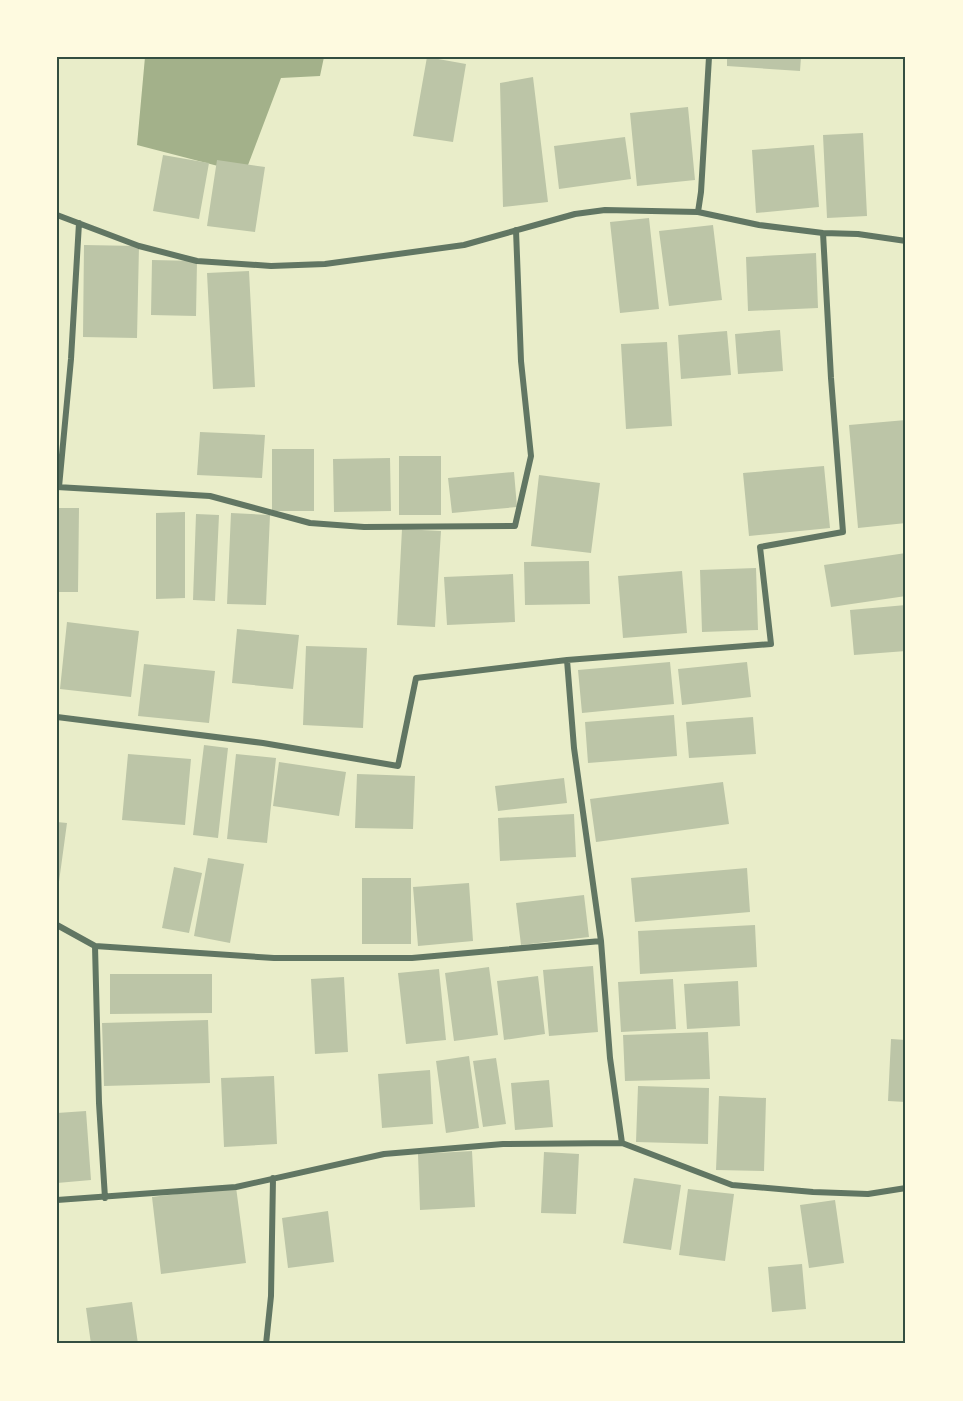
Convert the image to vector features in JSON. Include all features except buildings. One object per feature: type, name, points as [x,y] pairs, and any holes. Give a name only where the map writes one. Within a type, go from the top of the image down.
[{"type":"street","points":[[698,212],[709,57]]},
{"type":"street","points":[[57,215],[139,246],[197,261],[272,266],[325,264],[464,245],[574,214],[605,210],[698,212],[759,225],[906,241]]},
{"type":"street","points":[[79,223],[71,359],[58,487],[210,496],[310,523],[364,527],[514,526],[531,456],[521,361],[516,230]]},
{"type":"street","points":[[57,717],[263,743],[398,766],[416,678],[567,660],[771,644],[760,547],[843,532],[823,233]]},
{"type":"street","points":[[567,660],[574,748],[601,941],[610,1058],[621,1143]]},
{"type":"street","points":[[57,925],[95,946],[273,958],[412,958],[601,941]]},
{"type":"street","points":[[95,946],[99,1103],[105,1198]]},
{"type":"street","points":[[57,1200],[236,1187],[384,1154],[503,1144],[621,1143],[732,1185],[868,1194],[906,1188]]},
{"type":"street","points":[[266,1344],[272,1296],[273,1178]]},
{"type":"shaded area","points":[[145,57],[324,57],[320,76],[281,78],[245,173],[137,145]]}]
